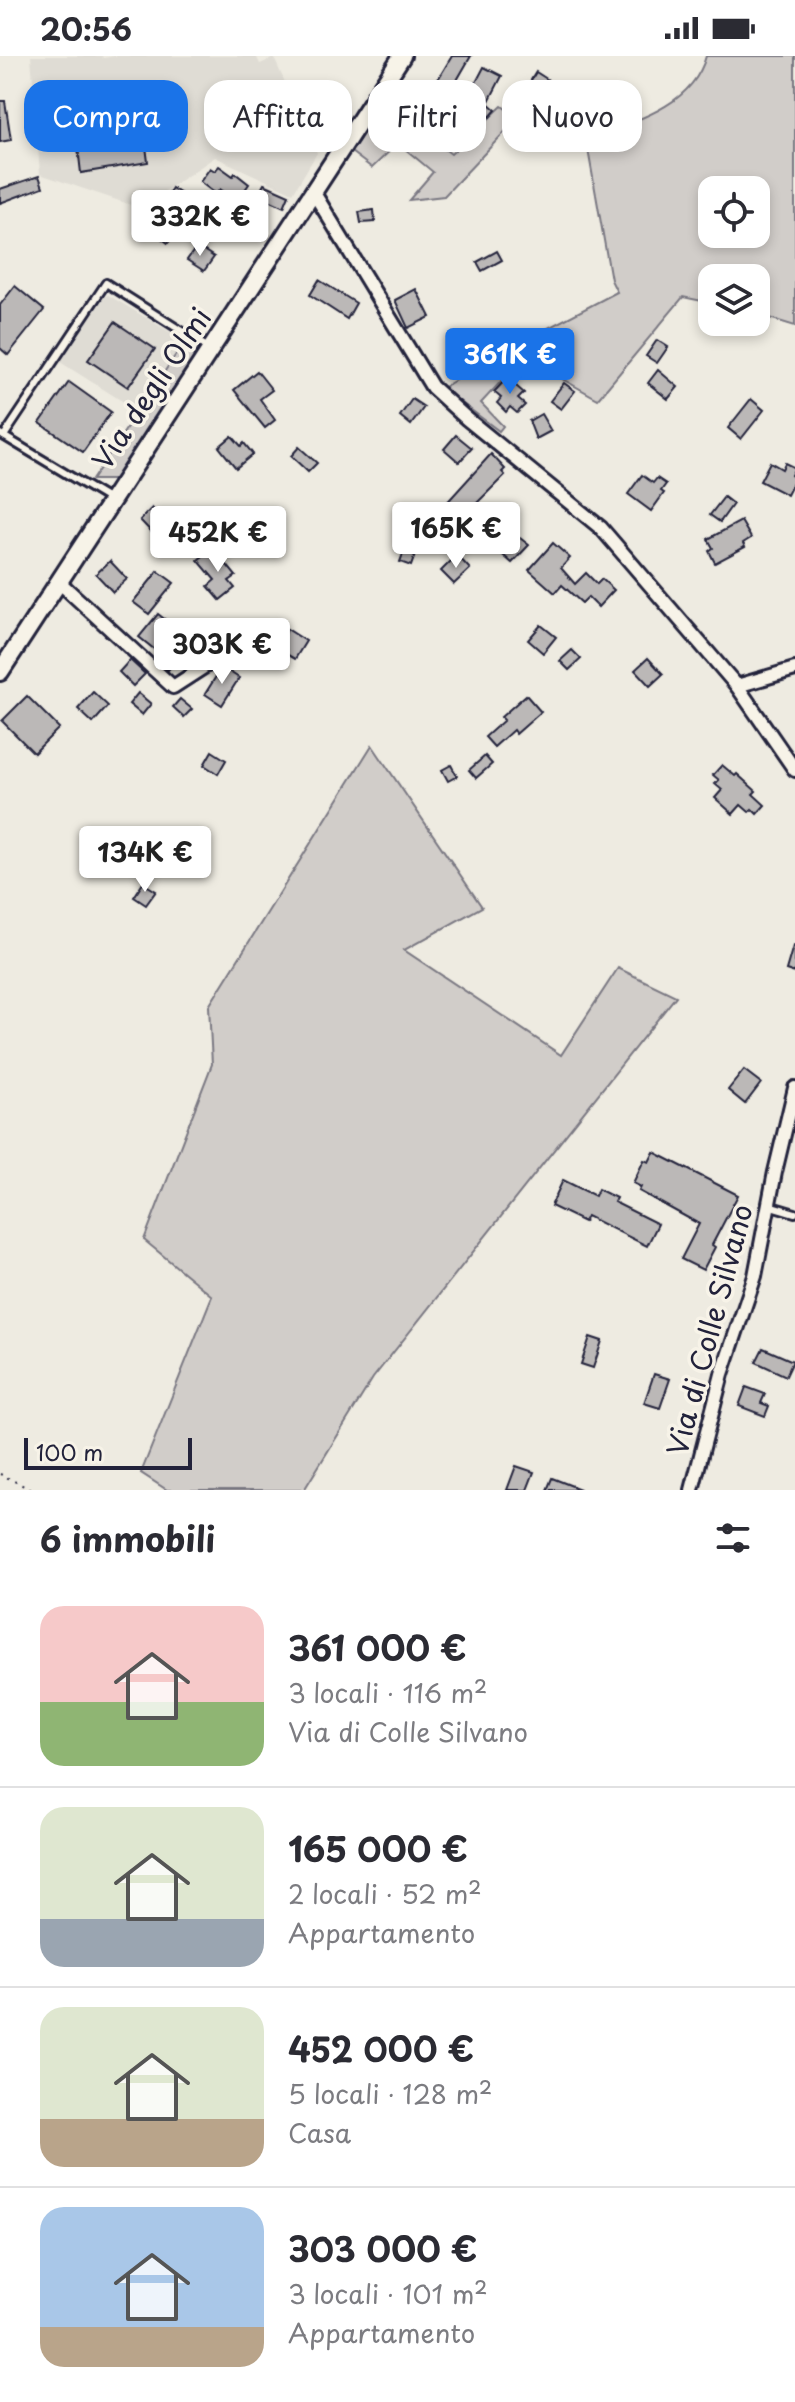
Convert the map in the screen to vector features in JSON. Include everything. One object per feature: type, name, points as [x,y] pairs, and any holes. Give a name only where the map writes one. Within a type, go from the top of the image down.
[{"type":"street","name":"Via degli Olmi","points":[[0,672],[402,56]]},
{"type":"street","points":[[314,193],[432,387],[601,528],[737,686],[795,770]]},
{"type":"street","points":[[58,581],[173,687],[207,665]]},
{"type":"street","points":[[737,686],[795,669]]},
{"type":"street","name":"Via di Colle Silvano","points":[[692,1490],[722,1374],[755,1276],[795,1088]]},
{"type":"lane","points":[[110,500],[2,435],[106,283],[210,349]]},
{"type":"lane","points":[[768,1205],[795,1213]]},
{"type":"path","points":[[0,1474],[32,1490]]},
{"type":"shaded area","points":[[31,56],[256,56],[260,64],[274,58],[284,80],[204,80],[204,152],[317,153],[293,193],[215,157],[140,208],[40,174],[38,152],[188,152],[188,80],[33,80]]},
{"type":"shaded area","points":[[706,56],[795,56],[795,326],[770,318],[770,264],[698,264],[698,300],[683,297],[598,399],[557,376],[527,339],[617,292],[611,280],[588,152],[642,152],[642,118],[674,101],[699,74]]},
{"type":"shaded area","points":[[502,106],[502,135],[486,152],[486,121]]},
{"type":"shaded area","points":[[368,126],[368,152],[389,152],[372,168],[352,150]]},
{"type":"shaded area","points":[[409,152],[486,152],[444,196],[409,200],[433,172]]},
{"type":"shaded area","points":[[108,295],[185,341],[138,411],[60,362],[101,299]]},
{"type":"shaded area","points":[[185,341],[192,348],[194,362],[116,480],[92,480]]},
{"type":"shaded area","points":[[514,346],[520,361],[481,403],[503,426],[499,431],[442,388]]},
{"type":"shaded area","points":[[372,745],[482,907],[404,950],[561,1055],[618,968],[676,996],[373,1378],[304,1490],[167,1490],[141,1473],[212,1296],[144,1240],[212,1064],[209,1006]]},
{"type":"building","points":[[452,56],[471,56],[457,80],[438,80]]},
{"type":"building","points":[[484,67],[502,76],[488,103],[496,110],[490,117],[486,113],[486,80],[477,80]]},
{"type":"building","points":[[536,72],[548,80],[531,80]]},
{"type":"building","points":[[0,101],[5,101],[11,140],[0,142]]},
{"type":"building","points":[[79,152],[147,152],[148,162],[81,173]]},
{"type":"building","points":[[219,166],[249,184],[237,201],[220,189],[216,194],[200,182],[210,168],[215,171]]},
{"type":"building","points":[[39,176],[43,187],[0,203],[0,189]]},
{"type":"building","points":[[264,184],[289,195],[284,207],[258,195]]},
{"type":"building","points":[[172,188],[230,225],[221,239],[185,217],[188,213],[166,198]]},
{"type":"building","points":[[374,210],[375,222],[361,223],[359,212]]},
{"type":"building","points":[[156,219],[175,233],[168,243],[149,229]]},
{"type":"building","points":[[197,246],[214,257],[204,271],[187,260]]},
{"type":"building","points":[[497,251],[502,260],[482,271],[477,262]]},
{"type":"building","points":[[319,280],[356,303],[347,319],[310,295]]},
{"type":"building","points":[[15,286],[44,310],[8,355],[0,348],[0,305]]},
{"type":"building","points":[[416,289],[430,317],[408,328],[395,300]]},
{"type":"building","points":[[115,322],[155,349],[128,387],[88,360]]},
{"type":"building","points":[[657,340],[668,347],[657,363],[646,356]]},
{"type":"building","points":[[658,370],[678,387],[668,399],[648,383]]},
{"type":"building","points":[[257,371],[272,390],[260,399],[275,420],[265,428],[234,390]]},
{"type":"building","points":[[507,378],[524,393],[518,399],[525,405],[517,413],[510,407],[506,412],[497,403],[501,398],[494,392]]},
{"type":"building","points":[[69,382],[111,412],[83,452],[40,423]]},
{"type":"building","points":[[564,383],[575,391],[561,409],[550,401]]},
{"type":"building","points":[[412,399],[424,407],[411,425],[400,416]]},
{"type":"building","points":[[751,399],[764,410],[741,439],[728,428]]},
{"type":"building","points":[[541,414],[551,431],[536,439],[529,421]]},
{"type":"building","points":[[456,435],[472,448],[459,462],[444,449]]},
{"type":"building","points":[[232,436],[241,446],[244,443],[253,454],[236,468],[219,447]]},
{"type":"building","points":[[299,447],[317,463],[308,472],[291,456]]},
{"type":"building","points":[[491,454],[505,469],[502,472],[505,475],[461,519],[457,515],[453,519],[442,508]]},
{"type":"building","points":[[770,462],[782,469],[785,463],[795,468],[791,475],[795,479],[787,495],[760,481]]},
{"type":"building","points":[[642,475],[653,483],[657,478],[666,484],[661,491],[664,493],[651,511],[628,494]]},
{"type":"building","points":[[724,497],[733,504],[720,522],[710,515]]},
{"type":"building","points":[[152,508],[170,526],[158,539],[140,520]]},
{"type":"building","points":[[741,521],[751,538],[743,543],[745,547],[715,563],[708,539]]},
{"type":"building","points":[[508,534],[516,542],[520,538],[529,545],[512,563],[495,548]]},
{"type":"building","points":[[553,543],[570,558],[561,568],[575,584],[586,573],[597,584],[602,579],[614,590],[598,607],[588,597],[582,603],[562,585],[555,593],[529,570]]},
{"type":"building","points":[[213,548],[236,576],[229,581],[235,588],[220,600],[208,586],[215,580],[198,560]]},
{"type":"building","points":[[404,551],[415,555],[411,566],[400,562]]},
{"type":"building","points":[[457,555],[470,569],[454,584],[441,571]]},
{"type":"building","points":[[110,561],[127,579],[113,592],[96,574]]},
{"type":"building","points":[[158,571],[174,583],[149,614],[133,602]]},
{"type":"building","points":[[158,614],[186,636],[169,658],[175,662],[168,670],[156,659],[160,654],[139,637]]},
{"type":"building","points":[[265,621],[285,634],[287,629],[306,641],[295,659],[256,636]]},
{"type":"building","points":[[541,625],[556,637],[543,653],[528,640]]},
{"type":"building","points":[[224,626],[252,641],[244,655],[217,640]]},
{"type":"building","points":[[572,650],[581,659],[569,670],[560,661]]},
{"type":"building","points":[[648,658],[663,674],[650,686],[635,670]]},
{"type":"building","points":[[130,660],[145,674],[133,686],[119,672]]},
{"type":"building","points":[[222,667],[239,678],[222,705],[205,694]]},
{"type":"building","points":[[93,692],[108,706],[93,723],[78,709]]},
{"type":"building","points":[[138,693],[151,704],[142,715],[129,704]]},
{"type":"building","points":[[526,695],[541,712],[516,734],[513,730],[494,747],[485,737],[504,720],[501,717]]},
{"type":"building","points":[[27,696],[59,728],[34,753],[2,721]]},
{"type":"building","points":[[180,699],[192,709],[184,717],[173,707]]},
{"type":"building","points":[[212,751],[226,760],[218,774],[204,765]]},
{"type":"building","points":[[485,756],[492,764],[476,778],[469,770]]},
{"type":"building","points":[[451,765],[457,776],[448,781],[442,770]]},
{"type":"building","points":[[722,765],[756,791],[753,794],[765,805],[757,814],[741,805],[733,814],[715,798],[722,790],[715,784],[719,780],[713,775]]},
{"type":"building","points":[[143,883],[156,891],[146,905],[134,897]]},
{"type":"building","points":[[795,947],[795,973],[786,970]]},
{"type":"building","points":[[744,1070],[761,1083],[745,1104],[728,1090]]},
{"type":"building","points":[[654,1152],[738,1195],[712,1245],[715,1247],[703,1270],[681,1259],[699,1224],[639,1191],[641,1187],[633,1183],[644,1160],[649,1162]]},
{"type":"building","points":[[563,1180],[595,1196],[598,1189],[616,1198],[614,1202],[658,1224],[647,1246],[587,1216],[584,1222],[551,1206]]},
{"type":"building","points":[[590,1337],[602,1341],[593,1368],[581,1364]]},
{"type":"building","points":[[763,1348],[793,1361],[786,1376],[756,1362]]},
{"type":"building","points":[[654,1374],[670,1379],[660,1408],[644,1403]]},
{"type":"building","points":[[746,1387],[765,1394],[761,1403],[769,1406],[765,1416],[739,1406]]},
{"type":"building","points":[[516,1466],[534,1472],[527,1490],[507,1490]]},
{"type":"building","points":[[552,1478],[580,1489],[580,1490],[547,1490]]}]
